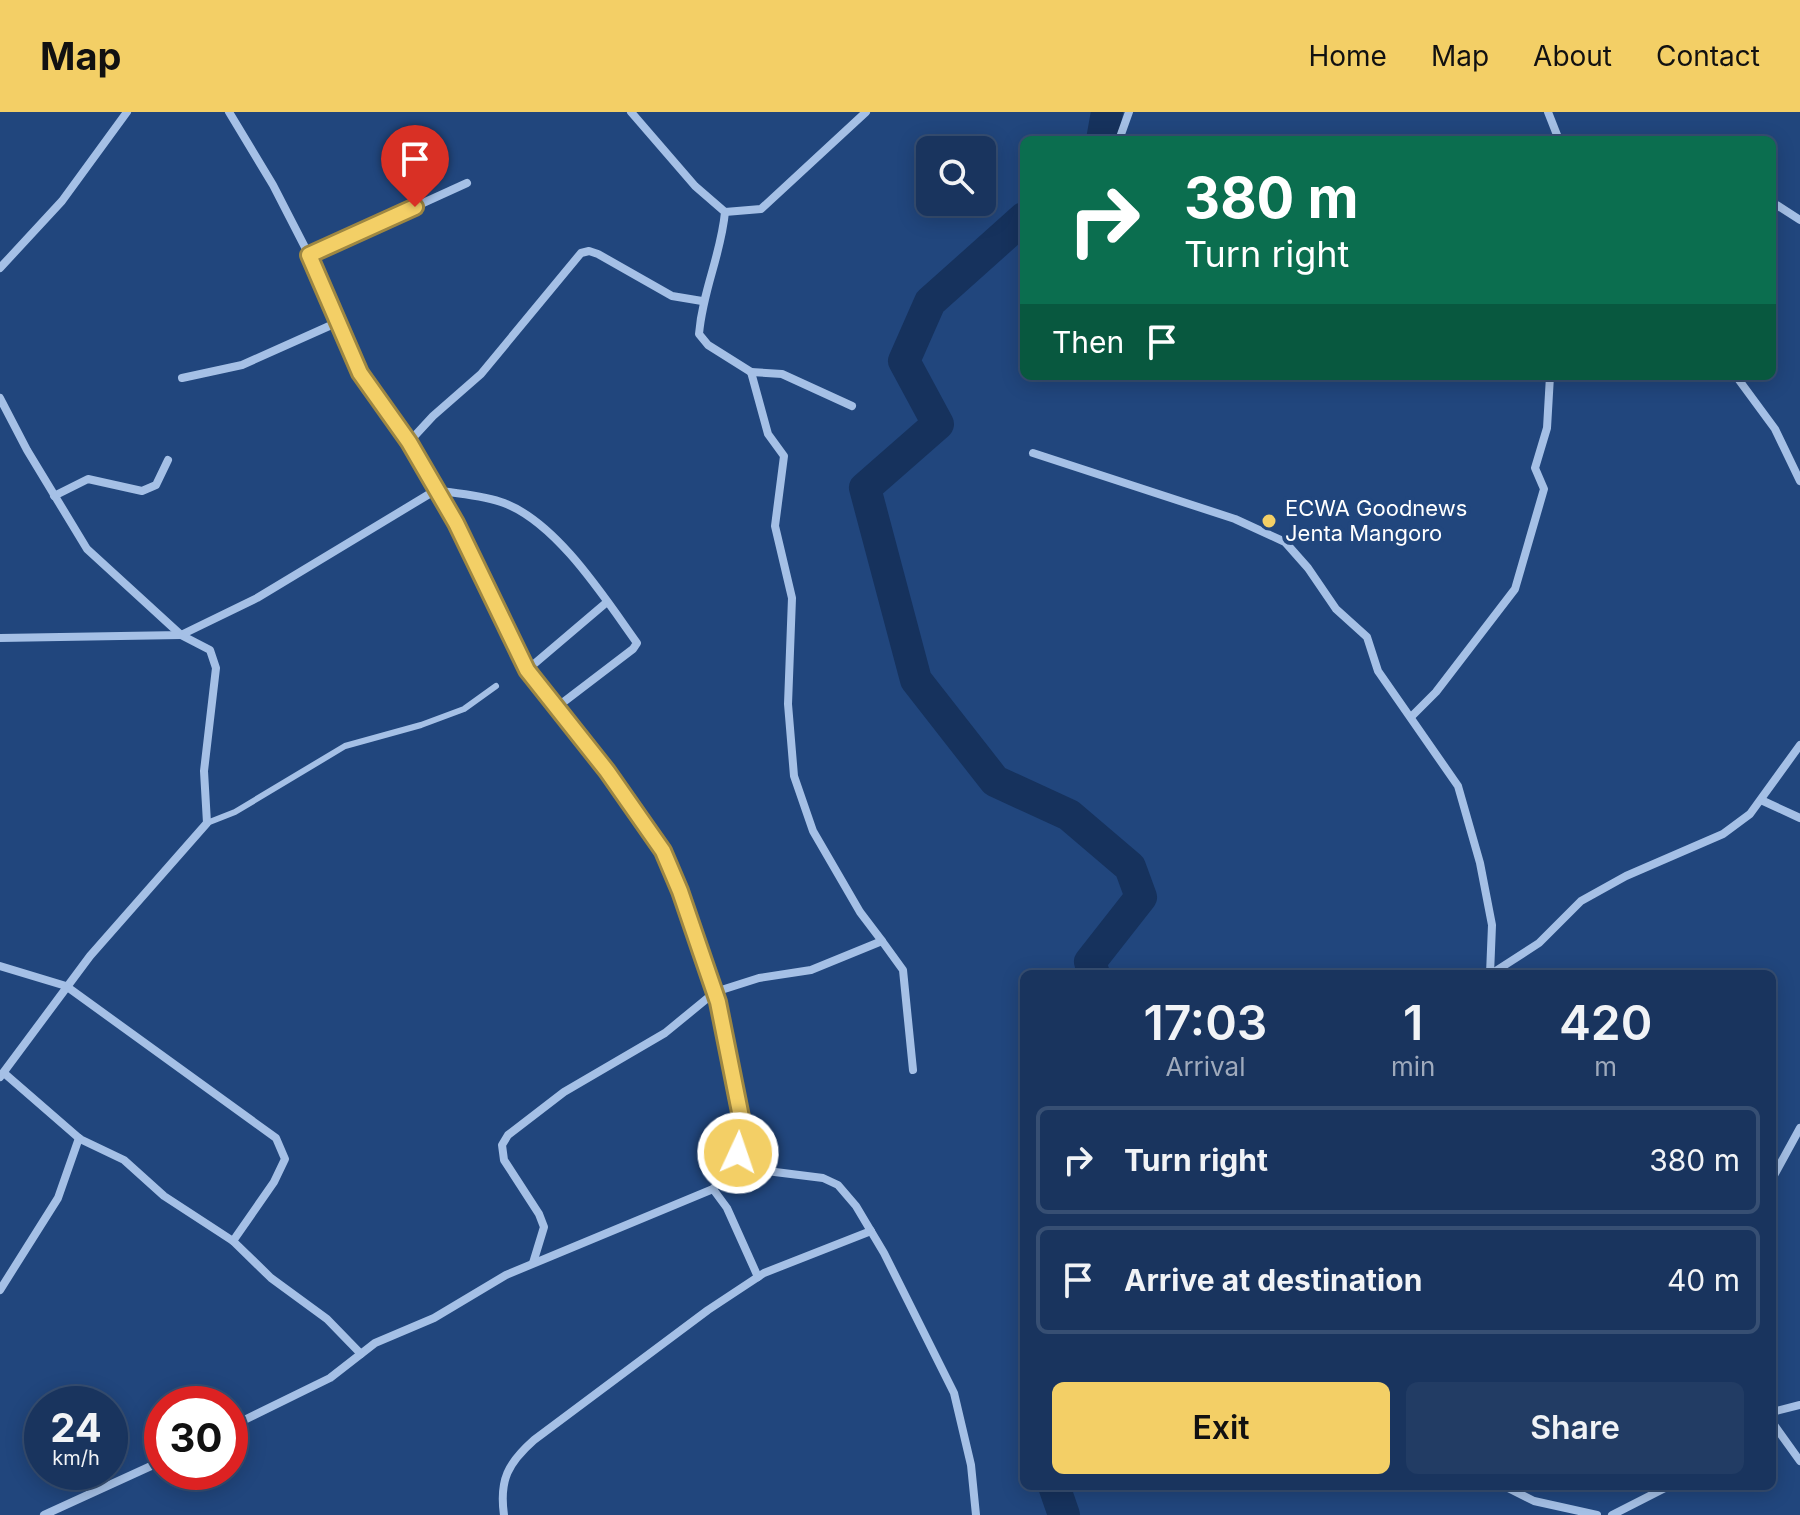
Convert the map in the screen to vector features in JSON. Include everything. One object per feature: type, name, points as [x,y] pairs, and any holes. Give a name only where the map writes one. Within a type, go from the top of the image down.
[{"type":"street","points":[[0,268],[62,201],[127,112]]},
{"type":"street","points":[[229,112],[273,185],[309,255],[360,373],[409,442],[436,490],[527,670],[663,851],[715,992],[742,1122],[738,1153],[713,1189],[506,1275],[434,1318],[375,1343],[330,1378],[248,1418]]},
{"type":"street","points":[[631,112],[695,186],[725,212],[761,209],[866,112]]},
{"type":"street","points":[[1120,136],[1129,112]]},
{"type":"street","points":[[1548,112],[1557,136]]},
{"type":"street","points":[[309,255],[467,183]]},
{"type":"street","points":[[1776,205],[1800,220]]},
{"type":"street","points":[[725,212],[723,233],[702,301],[699,334],[708,345],[751,372],[782,374],[852,406]]},
{"type":"street","points":[[409,442],[433,416],[481,374],[581,253],[589,251],[598,254],[672,296],[702,301]]},
{"type":"street","points":[[182,378],[242,365],[336,323]]},
{"type":"street","points":[[751,372],[768,434],[784,456],[775,526],[792,598],[788,704],[794,776],[813,831],[860,912],[903,970],[913,1070]]},
{"type":"street","points":[[1411,717],[1436,692],[1515,589],[1544,489],[1535,468],[1547,428],[1550,380]]},
{"type":"street","points":[[1739,380],[1775,429],[1800,481]]},
{"type":"street","points":[[0,398],[87,549],[181,635],[210,650],[216,668],[204,771],[207,823],[66,986],[2,1075],[79,1138],[124,1160],[164,1196],[233,1241],[271,1278],[327,1319],[361,1354]]},
{"type":"street","points":[[1033,453],[1235,519],[1285,542],[1308,568],[1336,609],[1367,637],[1378,671],[1458,786],[1480,863],[1492,925],[1490,970]]},
{"type":"street","points":[[54,496],[88,479],[142,491],[156,485],[168,460]]},
{"type":"street","points":[[0,638],[181,635],[257,598],[436,490],[504,503],[546,528],[637,643],[557,707]]},
{"type":"street","points":[[527,670],[607,602]]},
{"type":"street","points":[[1496,970],[1539,943],[1581,901],[1626,876],[1723,834],[1750,814],[1800,745]]},
{"type":"street","points":[[1761,800],[1800,818]]},
{"type":"street","points":[[533,1263],[544,1227],[504,1160],[502,1145],[508,1135],[564,1092],[665,1033],[715,992],[759,978],[811,970],[882,941]]},
{"type":"street","points":[[0,966],[66,986],[276,1138],[285,1159],[274,1182],[233,1241]]},
{"type":"street","points":[[1776,1172],[1800,1128]]},
{"type":"street","points":[[0,1290],[58,1198],[79,1138]]},
{"type":"street","points":[[734,1161],[759,1170],[823,1178],[838,1185],[871,1231],[954,1393],[971,1465],[976,1515]]},
{"type":"street","points":[[713,1189],[727,1208],[758,1277]]},
{"type":"street","points":[[504,1515],[501,1486],[515,1457],[708,1310],[758,1277],[802,1256],[871,1231]]},
{"type":"street","points":[[1776,1411],[1800,1405]]},
{"type":"street","points":[[1776,1428],[1800,1461]]},
{"type":"street","points":[[44,1515],[144,1469]]},
{"type":"street","points":[[1512,1490],[1534,1501],[1597,1515]]},
{"type":"street","points":[[1612,1515],[1661,1490]]},
{"type":"lane","points":[[207,823],[235,812],[345,746],[421,725],[464,709],[496,686]]},
{"type":"waterway","points":[[1103,136],[1107,112]]},
{"type":"waterway","points":[[1020,222],[930,302],[904,361],[938,424],[865,488],[916,680],[995,781],[1069,815],[1130,867],[1141,897],[1090,962],[1093,970]]},
{"type":"waterway","points":[[1055,1490],[1064,1515]]},
{"type":"place","name":"ECWA Goodnews Jenta Mangoro","points":[[1269,521]]},
{"type":"route","points":[[415,207],[309,255],[360,373],[409,442],[456,523],[527,670],[607,771],[663,851],[718,1002],[742,1122],[738,1153]]}]
